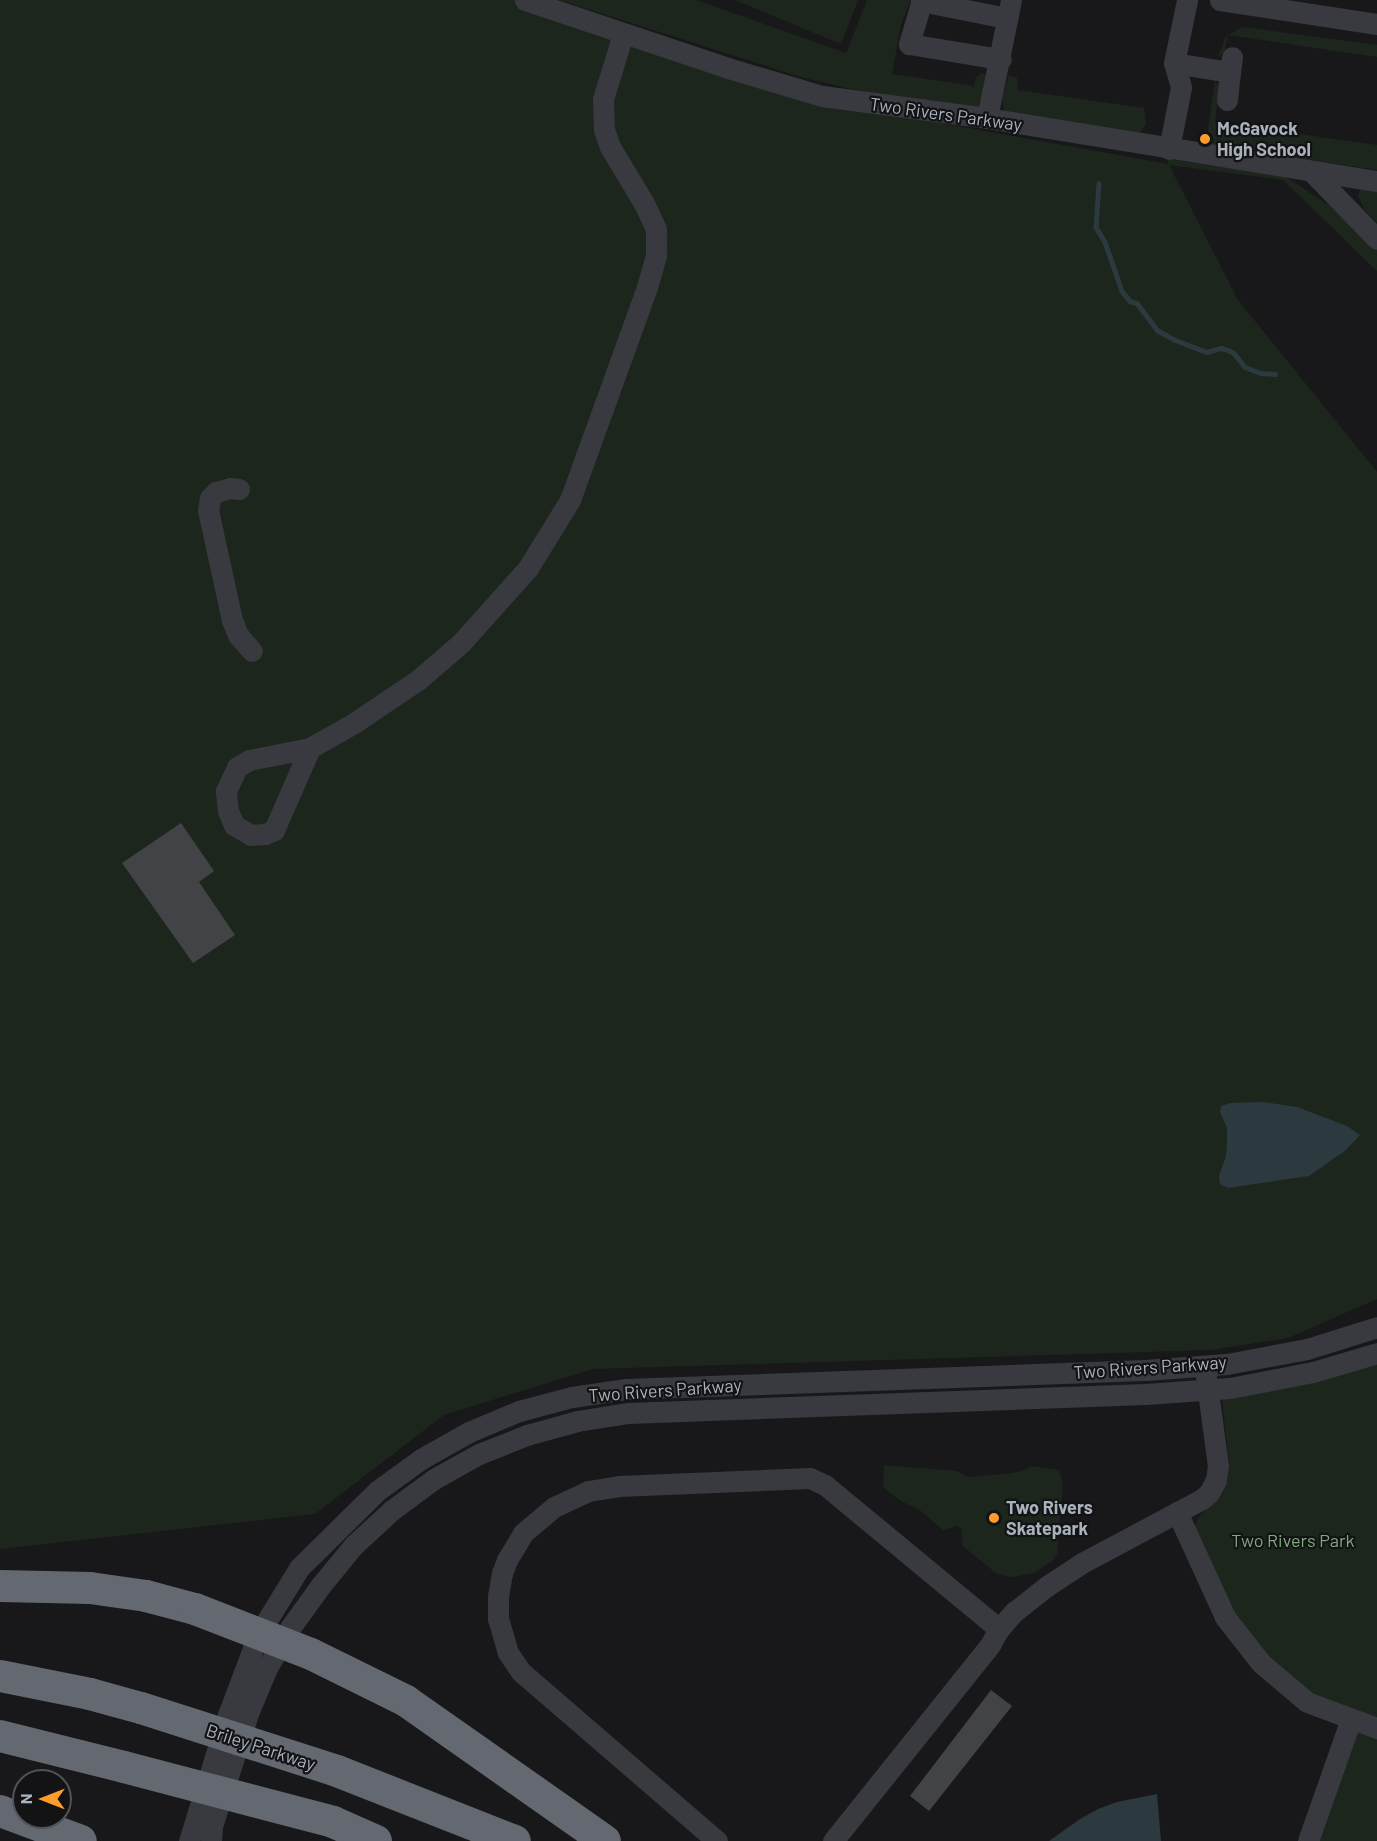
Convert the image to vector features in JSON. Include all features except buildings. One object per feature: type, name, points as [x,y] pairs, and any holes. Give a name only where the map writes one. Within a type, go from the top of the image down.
[{"type":"highway","points":[[0,1586],[90,1588],[146,1596],[195,1609],[311,1654],[406,1701],[605,1841]]},
{"type":"highway","name":"Briley Parkway","points":[[0,1676],[90,1694],[141,1708],[337,1771],[515,1841]]},
{"type":"highway","points":[[0,1736],[333,1822],[376,1841]]},
{"type":"highway","points":[[0,1811],[77,1840]]},
{"type":"street","name":"Two Rivers Parkway","points":[[525,0],[623,34],[822,96],[987,118],[1377,182]]},
{"type":"street","points":[[987,118],[1001,58],[1009,9],[921,0],[909,44],[1001,58]]},
{"type":"street","points":[[1169,148],[1181,87],[1174,63],[1187,0]]},
{"type":"street","points":[[1220,0],[1377,24]]},
{"type":"street","points":[[310,748],[274,830],[265,834],[250,835],[234,825],[228,811],[226,791],[237,767],[249,760],[310,748],[354,723],[411,684],[461,644],[528,568],[570,500],[647,287],[656,255],[656,229],[645,205],[610,147],[604,130],[603,99],[623,34]]},
{"type":"street","points":[[1174,63],[1231,64],[1227,100]]},
{"type":"street","points":[[1312,172],[1377,239]]},
{"type":"street","points":[[239,489],[230,488],[216,492],[210,498],[208,510],[232,620],[238,635],[252,651]]},
{"type":"street","name":"Two Rivers Parkway","points":[[211,1841],[212,1826],[270,1640],[299,1568],[377,1491],[430,1453],[469,1432],[519,1411],[572,1397],[626,1389],[1204,1365],[1307,1348],[1377,1327]]},
{"type":"street","name":"Two Rivers Parkway","points":[[189,1841],[228,1715],[270,1640],[354,1545],[392,1510],[434,1479],[479,1454],[527,1435],[577,1421],[628,1413],[1146,1394],[1230,1388],[1313,1372],[1377,1353]]},
{"type":"street","points":[[833,1841],[990,1645],[999,1629],[1027,1601],[1082,1563],[1206,1496],[1217,1475],[1204,1365]]},
{"type":"street","points":[[717,1841],[521,1672],[508,1653],[500,1631],[497,1608],[499,1585],[507,1560],[523,1533],[554,1507],[588,1491],[618,1486],[810,1478],[825,1485],[999,1629]]},
{"type":"street","points":[[1177,1512],[1225,1617],[1248,1648],[1282,1683],[1306,1702],[1377,1728]]},
{"type":"street","points":[[1308,1841],[1351,1719]]},
{"type":"green space","points":[[0,0],[546,0],[897,115],[1168,164],[1168,159],[1286,177],[1341,213],[1377,249],[1377,271],[1283,180],[1169,165],[1238,300],[1377,472],[1377,1299],[1288,1338],[1211,1350],[593,1369],[444,1415],[315,1514],[0,1549]]},
{"type":"green space","points":[[559,0],[696,0],[846,53],[867,0],[911,0],[901,24],[892,74],[974,86],[976,77],[981,73],[985,74],[989,81],[983,108],[904,101],[804,78]]},
{"type":"green space","points":[[735,0],[858,0],[841,44]]},
{"type":"green space","points":[[1243,27],[1377,45],[1377,57],[1228,35],[1224,53],[1218,57],[1226,36]]},
{"type":"green space","points":[[1009,75],[1017,78],[1018,90],[1144,108],[1146,124],[1140,133],[1005,112],[1002,99]]},
{"type":"green space","points":[[1215,80],[1219,88],[1215,122],[1377,145],[1377,170],[1206,144]]},
{"type":"green space","points":[[1360,189],[1377,191],[1377,223],[1365,210],[1358,196]]},
{"type":"green space","name":"Two Rivers Park","points":[[1377,1363],[1377,1841],[1315,1841],[1359,1715],[1300,1687],[1280,1671],[1232,1611],[1195,1525],[1200,1515],[1217,1500],[1228,1480],[1229,1462],[1222,1399],[1314,1383]]},
{"type":"green space","name":"Two Rivers Skatepark","points":[[884,1465],[957,1471],[967,1477],[1006,1474],[1023,1471],[1032,1466],[1059,1470],[1063,1483],[1057,1554],[1053,1560],[1034,1573],[1012,1577],[997,1574],[963,1546],[961,1528],[957,1526],[943,1530],[921,1511],[901,1501],[883,1487]]},
{"type":"shaded area","points":[[1263,1102],[1297,1107],[1347,1126],[1360,1135],[1346,1150],[1309,1176],[1228,1188],[1220,1184],[1219,1176],[1226,1156],[1227,1141],[1227,1128],[1220,1112],[1221,1106],[1230,1103]]},
{"type":"shaded area","points":[[1157,1794],[1161,1841],[1049,1841],[1098,1809],[1117,1802]]},
{"type":"waterway","points":[[1099,183],[1096,227],[1105,242],[1122,291],[1130,301],[1137,303],[1157,330],[1173,339],[1207,352],[1221,348],[1228,350],[1234,353],[1245,367],[1261,373],[1275,374]]},
{"type":"place","name":"McGavock High School","points":[[1205,139]]},
{"type":"place","name":"Two Rivers Skatepark","points":[[994,1518]]}]
